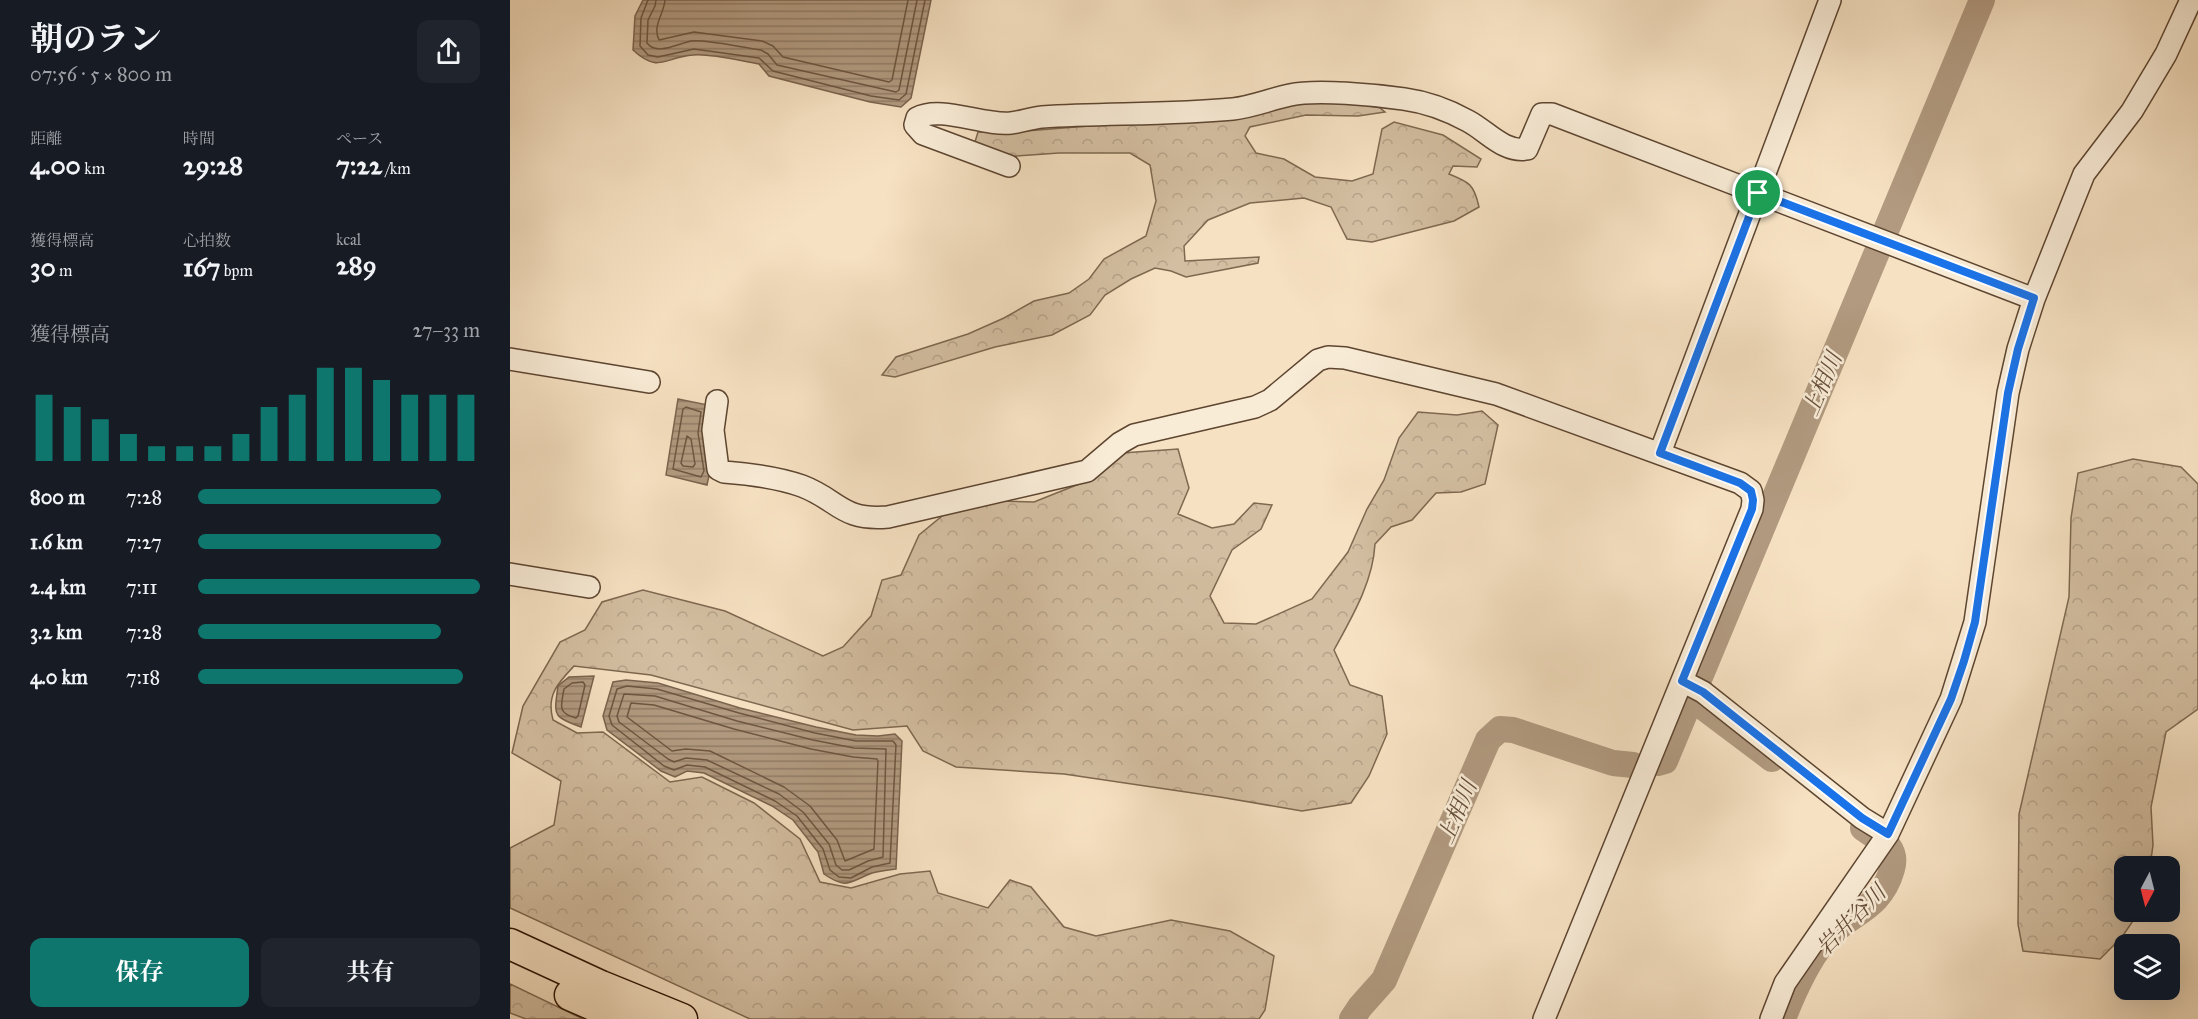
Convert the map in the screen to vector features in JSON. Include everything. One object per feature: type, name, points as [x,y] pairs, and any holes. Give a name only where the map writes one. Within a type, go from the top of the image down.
[{"type":"highway","points":[[510,944],[601,986],[682,1019]]},
{"type":"highway","points":[[510,966],[625,1019]]},
{"type":"street","points":[[1660,453],[1830,0]]},
{"type":"street","points":[[1771,1019],[1785,983],[1885,839],[1951,699],[1975,622],[2008,393],[2018,349],[2034,298],[2084,174],[2132,111],[2166,54],[2191,0]]},
{"type":"street","points":[[1009,166],[923,134],[915,125],[917,118],[925,114],[942,114],[1010,123],[1038,117],[1154,115],[1236,109],[1292,94],[1331,93],[1403,99],[1430,104],[1468,121],[1517,151],[1527,149],[1542,114],[1552,114],[2034,298]]},
{"type":"street","points":[[717,401],[713,430],[718,469],[724,472],[777,479],[803,487],[854,516],[870,519],[888,517],[1087,471],[1119,443],[1134,435],[1262,404],[1270,400],[1305,369],[1318,360],[1328,357],[1345,358],[1496,394],[1740,483],[1751,491],[1752,509],[1691,686],[1544,1019]]},
{"type":"street","points":[[510,359],[649,382]]},
{"type":"street","points":[[510,574],[589,587]]},
{"type":"street","points":[[1691,686],[1862,818],[1885,839]]},
{"type":"green space","points":[[1304,100],[1375,104],[1385,112],[1358,116],[1306,115],[1250,127],[1245,136],[1256,153],[1284,159],[1315,177],[1352,181],[1373,174],[1382,129],[1394,122],[1443,135],[1481,159],[1477,167],[1453,166],[1449,174],[1470,185],[1479,207],[1454,221],[1372,242],[1347,239],[1331,207],[1304,198],[1250,203],[1208,220],[1184,246],[1185,261],[1259,257],[1258,263],[1186,277],[1155,268],[1105,295],[1090,315],[1052,335],[995,347],[895,377],[882,375],[896,357],[968,334],[1034,301],[1069,293],[1089,279],[1104,259],[1146,236],[1156,201],[1150,165],[1130,153],[1059,153],[1003,157],[975,142],[978,132],[1012,132],[1215,116]]},
{"type":"green space","points":[[1482,411],[1498,425],[1485,484],[1461,492],[1436,493],[1412,520],[1391,527],[1375,544],[1366,586],[1334,650],[1350,685],[1382,696],[1387,734],[1369,776],[1351,803],[1302,811],[1064,774],[956,767],[923,751],[907,726],[853,730],[651,675],[574,666],[558,684],[552,696],[553,720],[577,733],[603,732],[670,782],[702,777],[754,803],[800,839],[820,882],[851,888],[900,874],[930,871],[938,893],[988,908],[1010,880],[1031,887],[1064,927],[1096,936],[1171,920],[1230,931],[1274,956],[1265,1010],[1259,1019],[750,1019],[510,908],[510,848],[554,825],[561,781],[512,753],[523,706],[560,642],[585,630],[602,602],[643,590],[725,611],[823,656],[843,647],[871,616],[882,580],[901,575],[919,535],[947,512],[997,501],[1034,502],[1089,480],[1122,453],[1178,449],[1189,488],[1178,514],[1212,528],[1234,524],[1254,503],[1272,505],[1261,529],[1232,550],[1210,596],[1224,623],[1256,624],[1312,599],[1348,552],[1367,509],[1384,480],[1399,438],[1418,412],[1457,415]]},
{"type":"green space","points":[[2133,459],[2181,467],[2198,484],[2198,709],[2166,732],[2151,807],[2152,856],[2114,856],[2114,922],[2132,922],[2124,934],[2114,934],[2114,945],[2100,959],[2023,951],[2018,924],[2019,814],[2069,597],[2071,518],[2078,473]]},
{"type":"green space","points":[[510,984],[583,1019],[526,1019],[510,1013]]},
{"type":"water","points":[[643,0],[931,0],[911,98],[901,107],[870,102],[769,76],[759,64],[708,55],[683,56],[656,63],[649,61],[633,50],[635,16]]},
{"type":"water","points":[[678,399],[708,405],[710,471],[707,485],[666,475]]},
{"type":"water","points":[[594,676],[581,727],[560,717],[556,709],[558,686],[569,677]]},
{"type":"water","points":[[626,680],[658,683],[740,708],[816,727],[856,735],[895,734],[902,741],[896,869],[872,873],[848,883],[838,882],[824,874],[818,852],[793,820],[772,806],[704,773],[687,771],[675,777],[661,771],[607,730],[603,716],[613,682]]},
{"type":"waterway","name":"上相川","points":[[1658,763],[1665,761],[1982,0]]},
{"type":"waterway","name":"岩井谷川","points":[[1691,698],[1772,759]]},
{"type":"waterway","name":"上相川","points":[[1352,1019],[1384,980],[1488,740],[1500,729],[1513,730],[1613,763],[1633,765]]},
{"type":"waterway","name":"岩井谷川","points":[[1783,1019],[1800,979],[1824,941],[1833,931],[1872,903],[1887,883],[1893,866],[1892,852],[1887,845],[1863,828]]},
{"type":"route","points":[[1758,193],[2034,298],[2018,349],[2008,393],[1975,622],[1951,699],[1888,834],[1862,818],[1703,692],[1682,681],[1752,509],[1753,500],[1751,491],[1740,483],[1660,453],[1758,193]]}]
